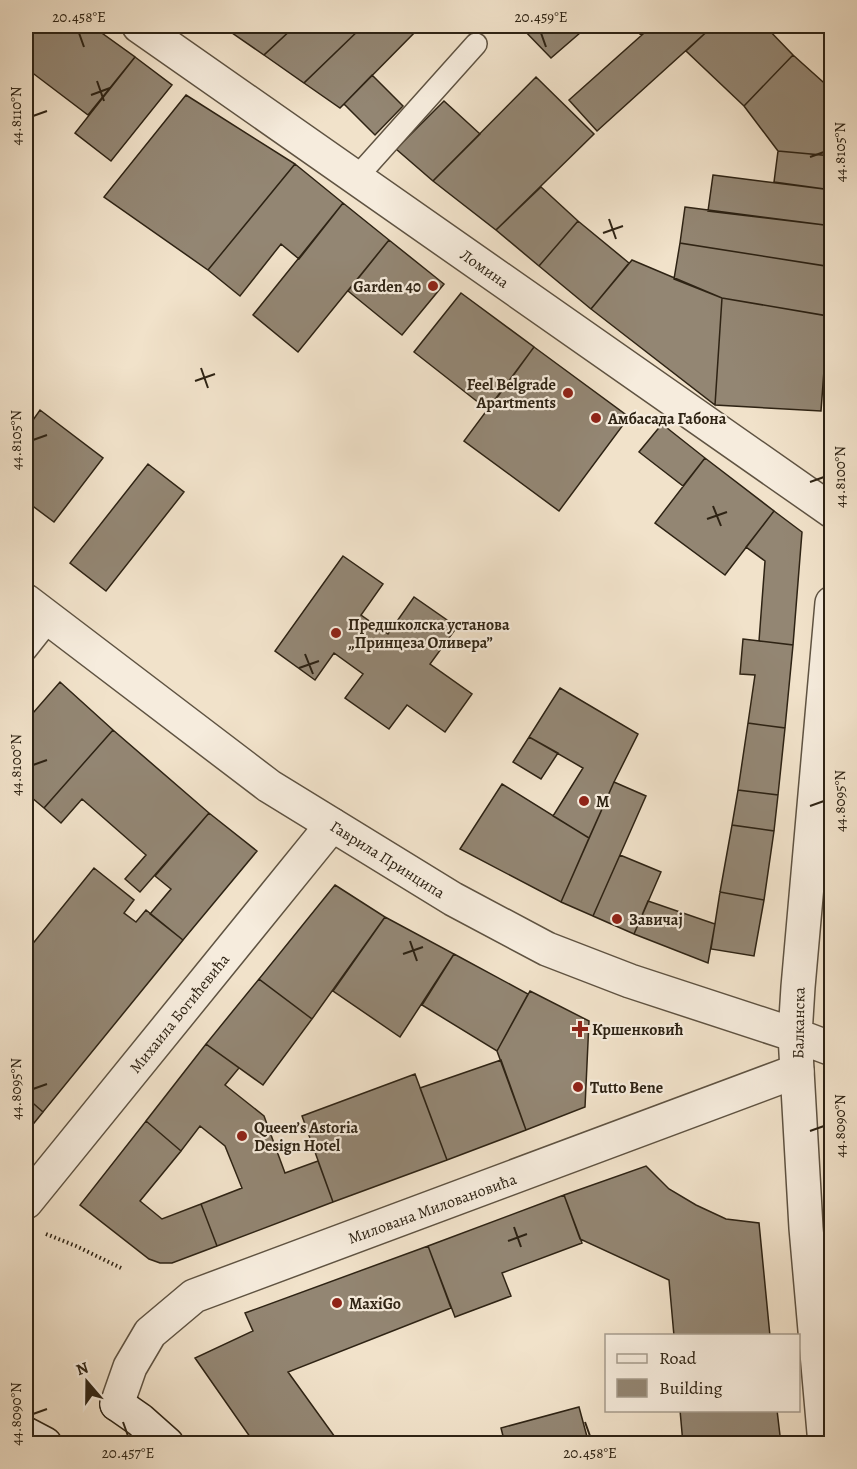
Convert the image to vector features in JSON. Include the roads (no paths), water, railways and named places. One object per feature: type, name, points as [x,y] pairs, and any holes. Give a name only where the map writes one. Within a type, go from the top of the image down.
[{"type":"street","name":"Ломина","points":[[151,29],[356,178],[831,511]]},
{"type":"street","name":"Балканска","points":[[825,1443],[806,1228],[795,1035],[831,603]]},
{"type":"street","name":"Гаврила Принципа","points":[[37,611],[269,786],[453,899],[547,949],[630,981],[831,1048]]},
{"type":"street","name":"Михаила Богићевића","points":[[26,1202],[332,825]]},
{"type":"street","name":"Милована Миловановића","points":[[167,1443],[117,1404],[130,1368],[150,1333],[194,1296],[797,1071]]},
{"type":"street","points":[[26,1434],[45,1443]]},
{"type":"lane","points":[[356,178],[476,44]]},
{"type":"lane","points":[[26,650],[37,611]]},
{"type":"place","name":"Garden 40","points":[[433,286]]},
{"type":"place","name":"Feel Belgrade Apartments","points":[[568,393]]},
{"type":"place","name":"Амбасада Габона","points":[[596,418]]},
{"type":"place","name":"Предшколска установа „Принцеза Оливера”","points":[[336,633]]},
{"type":"place","name":"M","points":[[584,801]]},
{"type":"place","name":"Завичај","points":[[617,919]]},
{"type":"place","name":"Кршенковић","points":[[580,1029]]},
{"type":"place","name":"Tutto Bene","points":[[578,1087]]},
{"type":"place","name":"Queen’s Astoria Design Hotel","points":[[242,1136]]},
{"type":"place","name":"MaxiGo","points":[[337,1303]]}]
